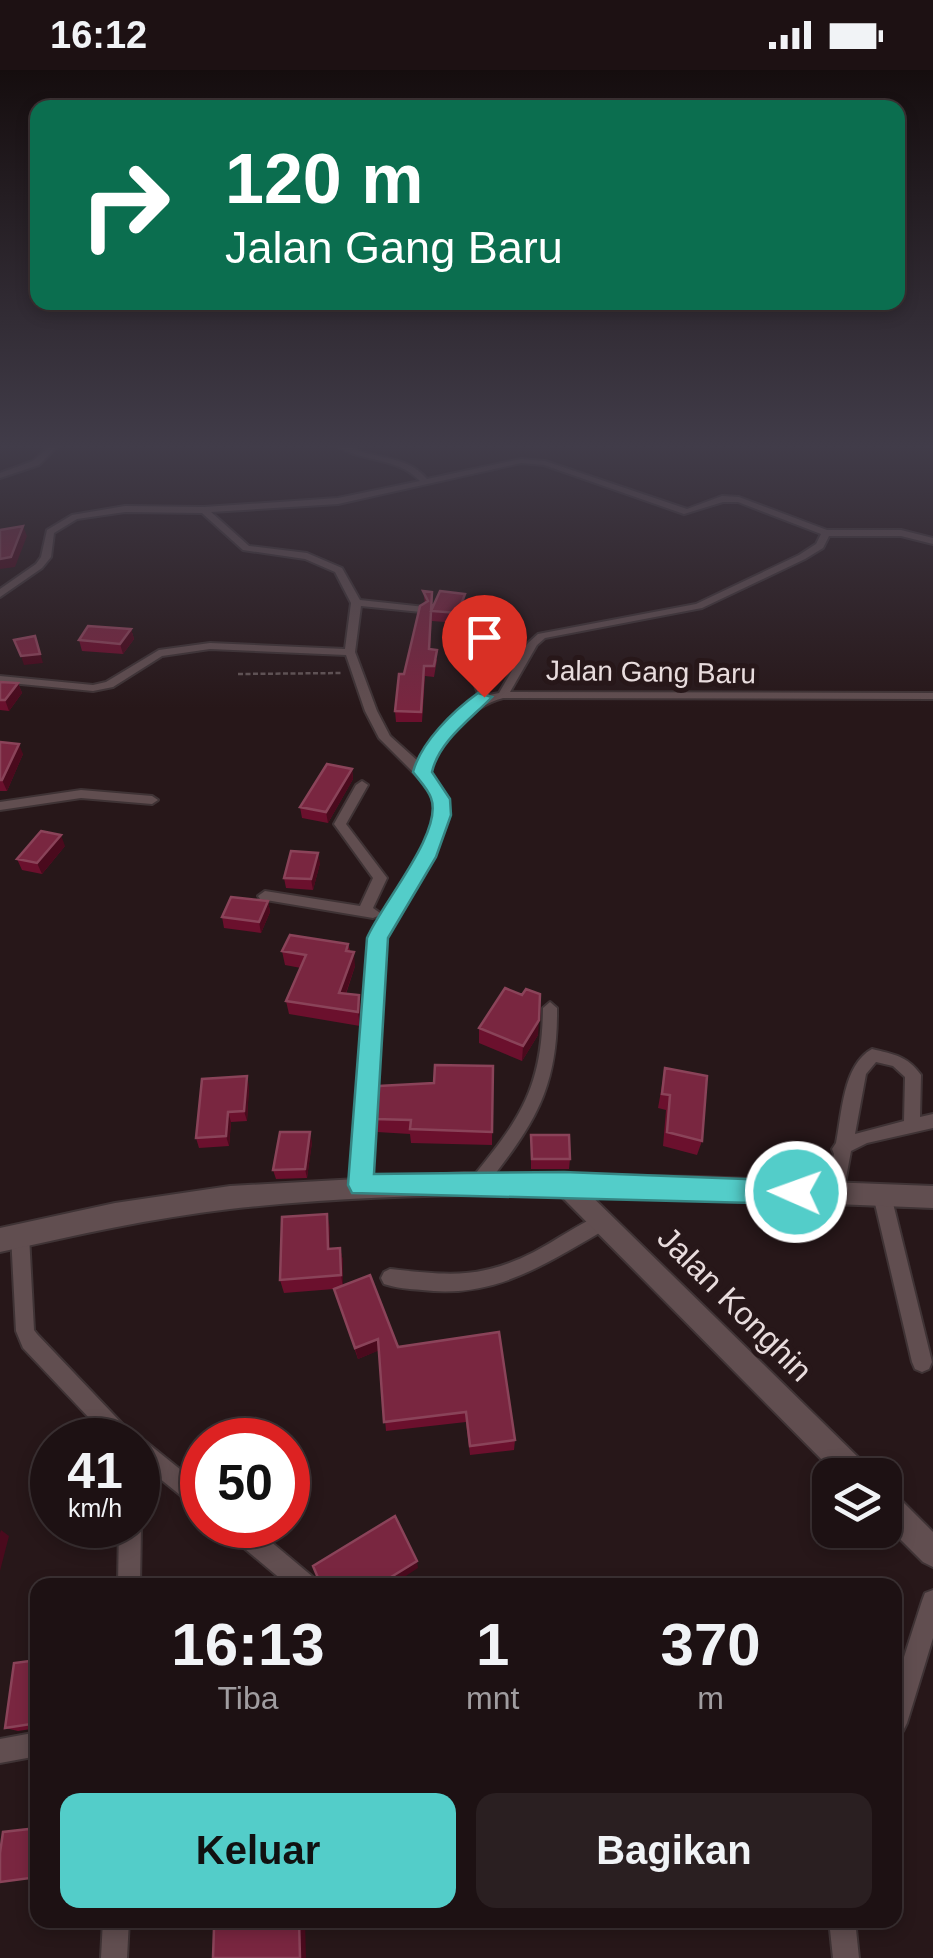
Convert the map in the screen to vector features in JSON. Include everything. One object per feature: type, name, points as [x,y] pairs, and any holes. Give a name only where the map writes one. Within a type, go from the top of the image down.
[{"type":"main road","points":[[10,1237],[145,1208],[361,1185],[564,1184],[933,1197]]},
{"type":"street","points":[[0,594],[40,566],[46,557],[50,532]]},
{"type":"street","points":[[228,532],[246,548],[322,560],[339,570],[356,602],[350,652],[385,738],[422,772],[441,799],[442,815],[426,857],[386,916],[376,956],[361,1185]]},
{"type":"street","points":[[503,695],[533,643],[542,636],[698,606],[802,557],[820,546],[826,533],[901,533],[933,541]]},
{"type":"street","points":[[356,602],[421,609]]},
{"type":"street","points":[[422,772],[426,760],[466,710],[484,697],[477,677],[458,652],[470,610]]},
{"type":"street","points":[[0,680],[93,688],[109,684],[159,653],[210,646],[350,652]]},
{"type":"street","name":"Jalan Gang Baru","points":[[484,697],[933,696]]},
{"type":"street","points":[[362,785],[340,818],[380,878],[365,911]]},
{"type":"street","points":[[0,806],[81,794],[152,800]]},
{"type":"street","points":[[265,896],[386,916]]},
{"type":"street","points":[[478,1183],[528,1120],[540,1094],[549,1065],[550,1008]]},
{"type":"street","points":[[834,1194],[840,1149],[859,1072],[872,1055],[898,1061],[913,1075],[912,1124]]},
{"type":"street","points":[[840,1149],[912,1124],[933,1121]]},
{"type":"street","name":"Jalan Konghin","points":[[564,1184],[839,1458]]},
{"type":"street","points":[[882,1196],[922,1362]]},
{"type":"street","points":[[390,1278],[464,1283],[488,1279],[521,1267],[602,1222]]},
{"type":"street","points":[[10,1237],[25,1331],[106,1418]]},
{"type":"street","points":[[160,1467],[180,1482]]},
{"type":"street","points":[[902,1521],[933,1552]]},
{"type":"street","points":[[129,1578],[130,1548]]},
{"type":"street","points":[[261,1548],[296,1578]]},
{"type":"street","points":[[902,1701],[933,1601]]},
{"type":"street","points":[[0,1751],[30,1745]]},
{"type":"street","points":[[114,1958],[116,1928]]},
{"type":"street","points":[[843,1928],[846,1958]]},
{"type":"path","points":[[238,674],[358,673]]},
{"type":"building","points":[[0,532],[21,532],[11,557],[0,559]]},
{"type":"building","points":[[423,591],[432,592],[429,649],[437,650],[434,666],[424,666],[421,712],[395,711],[399,674],[404,674],[420,606],[428,601]]},
{"type":"building","points":[[440,591],[465,594],[458,613],[431,611]]},
{"type":"building","points":[[88,626],[131,629],[120,644],[79,640]]},
{"type":"building","points":[[35,636],[40,654],[21,656],[14,640]]},
{"type":"building","points":[[0,682],[18,683],[5,700],[0,700]]},
{"type":"building","points":[[0,742],[19,744],[2,780],[0,780]]},
{"type":"building","points":[[327,764],[352,769],[326,812],[300,807]]},
{"type":"building","points":[[41,831],[61,835],[37,863],[17,859]]},
{"type":"building","points":[[291,851],[318,853],[311,879],[284,878]]},
{"type":"building","points":[[231,897],[268,901],[259,922],[222,917]]},
{"type":"building","points":[[290,935],[348,944],[346,951],[354,952],[339,993],[359,995],[358,1012],[286,1001],[306,955],[282,951]]},
{"type":"building","points":[[505,988],[522,995],[526,989],[540,994],[539,1020],[523,1046],[479,1028]]},
{"type":"building","points":[[435,1065],[493,1066],[492,1132],[410,1129],[411,1120],[375,1119],[379,1086],[434,1083]]},
{"type":"building","points":[[665,1068],[707,1076],[702,1141],[667,1132],[670,1095],[662,1094]]},
{"type":"building","points":[[247,1076],[244,1111],[228,1112],[226,1136],[196,1138],[202,1079]]},
{"type":"building","points":[[280,1132],[310,1132],[305,1169],[273,1170]]},
{"type":"building","points":[[531,1135],[569,1135],[570,1159],[532,1159]]},
{"type":"building","points":[[327,1214],[328,1249],[340,1248],[341,1275],[280,1280],[282,1217]]},
{"type":"building","points":[[370,1275],[398,1347],[499,1332],[515,1440],[470,1446],[466,1412],[384,1422],[378,1339],[355,1348],[334,1289]]},
{"type":"building","points":[[395,1516],[417,1561],[389,1578],[318,1578],[313,1566]]},
{"type":"building","points":[[30,1661],[30,1724],[5,1728],[14,1663]]},
{"type":"building","points":[[30,1829],[30,1878],[0,1882],[3,1832]]},
{"type":"building","points":[[214,1928],[299,1928],[300,1958],[213,1958]]},
{"type":"route","points":[[484,697],[466,710],[426,760],[422,772],[441,799],[442,815],[426,857],[386,916],[378,938],[361,1185],[564,1184],[796,1192]]}]
